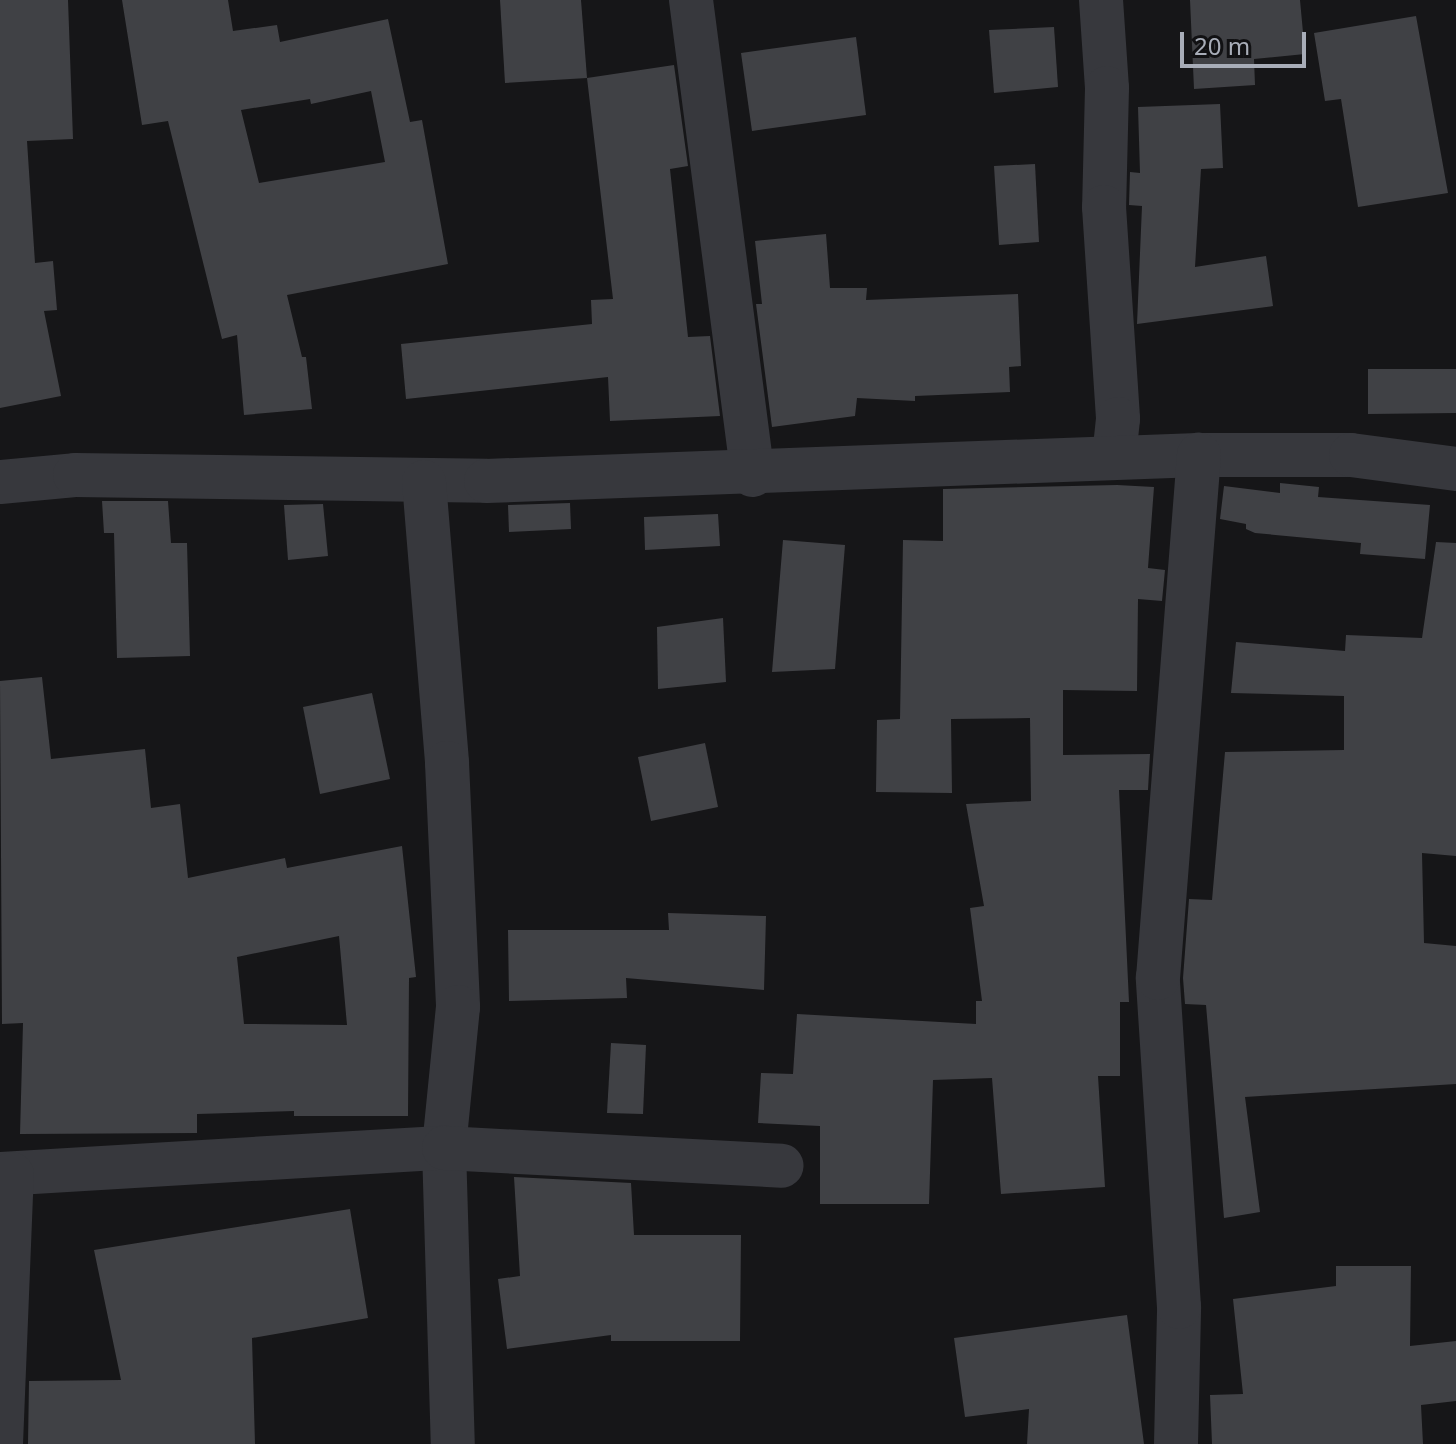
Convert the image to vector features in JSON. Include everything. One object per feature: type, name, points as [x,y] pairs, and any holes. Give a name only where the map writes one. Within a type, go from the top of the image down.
[{"type":"street","points":[[691,0],[753,475]]},
{"type":"street","points":[[1101,0],[1107,88],[1104,207],[1118,419],[1114,457]]},
{"type":"street","points":[[1176,1444],[1179,1307],[1158,978],[1199,455]]},
{"type":"street","points":[[0,482],[75,475],[424,482],[753,475],[1199,455],[1351,455],[1456,469]]},
{"type":"street","points":[[424,482],[447,763],[458,1007],[444,1148],[453,1444]]},
{"type":"street","points":[[1,1444],[6,1174],[444,1148],[782,1166]]},
{"type":"building","points":[[0,0],[68,0],[73,139],[27,141],[35,263],[53,261],[57,310],[44,311],[61,396],[0,408]]},
{"type":"building","points":[[122,0],[228,0],[233,31],[277,25],[280,42],[388,19],[410,122],[422,120],[448,264],[287,295],[302,357],[306,357],[312,409],[244,415],[237,335],[222,339],[168,121],[142,125]],"holes":[[[371,91],[385,162],[259,183],[241,110],[310,99],[311,104]]]},
{"type":"building","points":[[500,0],[581,0],[587,78],[505,83]]},
{"type":"building","points":[[1190,0],[1300,0],[1305,54],[1254,59],[1255,85],[1194,89]]},
{"type":"building","points":[[1416,16],[1448,193],[1358,207],[1341,99],[1325,101],[1314,33]]},
{"type":"building","points":[[1054,27],[1058,87],[994,93],[989,30]]},
{"type":"building","points":[[856,37],[866,115],[752,131],[741,53]]},
{"type":"building","points":[[674,65],[688,166],[670,169],[688,337],[710,336],[720,416],[610,421],[608,377],[406,399],[401,344],[592,324],[591,300],[613,299],[587,78]]},
{"type":"building","points":[[1220,104],[1223,168],[1201,169],[1195,267],[1266,256],[1273,306],[1137,324],[1142,206],[1129,205],[1130,172],[1140,173],[1138,107]]},
{"type":"building","points":[[1035,164],[1039,242],[999,245],[994,166]]},
{"type":"building","points":[[826,234],[830,288],[867,288],[866,300],[1018,294],[1021,366],[1009,367],[1010,392],[915,396],[915,401],[857,398],[855,416],[772,427],[756,304],[762,304],[755,241]]},
{"type":"building","points":[[1368,369],[1456,369],[1456,413],[1368,414]]},
{"type":"building","points":[[1280,483],[1319,487],[1318,497],[1430,505],[1425,559],[1360,554],[1361,543],[1255,533],[1246,529],[1246,524],[1220,519],[1224,486],[1280,493]]},
{"type":"building","points":[[1154,487],[1148,568],[1165,570],[1162,601],[1138,599],[1137,691],[1063,690],[1063,755],[1150,754],[1148,790],[1119,790],[1129,1002],[1120,1002],[1120,1076],[1098,1076],[1105,1187],[1001,1194],[992,1078],[933,1080],[929,1204],[820,1204],[820,1126],[758,1123],[761,1073],[793,1074],[797,1014],[976,1024],[976,1001],[982,1001],[970,908],[984,906],[966,804],[1031,801],[1030,718],[951,719],[952,793],[876,792],[877,720],[900,719],[903,540],[943,541],[943,489]]},
{"type":"building","points":[[102,501],[168,501],[171,543],[187,543],[190,656],[117,658],[114,533],[104,533]]},
{"type":"building","points":[[570,503],[571,529],[509,532],[508,505]]},
{"type":"building","points":[[323,504],[328,556],[288,560],[284,505]]},
{"type":"building","points":[[718,514],[720,546],[645,550],[644,517]]},
{"type":"building","points":[[783,540],[845,545],[835,669],[772,672]]},
{"type":"building","points":[[1436,542],[1456,543],[1456,856],[1422,853],[1424,943],[1456,946],[1456,1084],[1245,1097],[1260,1212],[1224,1218],[1206,1005],[1185,1004],[1183,978],[1189,899],[1212,900],[1225,752],[1344,750],[1344,696],[1231,693],[1236,642],[1345,651],[1346,635],[1422,638]]},
{"type":"building","points":[[723,618],[726,682],[658,689],[657,627]]},
{"type":"building","points":[[42,677],[51,759],[145,749],[151,808],[180,804],[188,878],[285,858],[287,868],[402,846],[416,977],[409,978],[408,1116],[294,1116],[294,1111],[197,1114],[197,1133],[20,1134],[23,1023],[2,1024],[0,681]],"holes":[[[339,936],[347,1025],[244,1024],[237,957]]]},
{"type":"building","points":[[372,693],[390,779],[320,794],[303,707]]},
{"type":"building","points":[[705,743],[718,807],[651,821],[638,757]]},
{"type":"building","points":[[668,913],[766,916],[764,990],[626,978],[627,998],[509,1001],[508,930],[669,930]]},
{"type":"building","points":[[611,1043],[646,1045],[643,1114],[607,1113]]},
{"type":"building","points":[[514,1177],[631,1183],[634,1235],[741,1235],[740,1341],[611,1341],[611,1335],[507,1349],[498,1279],[520,1276]]},
{"type":"building","points":[[350,1209],[368,1318],[252,1338],[255,1444],[28,1444],[29,1381],[121,1380],[94,1250]]},
{"type":"building","points":[[1336,1266],[1411,1266],[1410,1346],[1456,1341],[1456,1401],[1421,1405],[1423,1444],[1212,1444],[1210,1395],[1243,1394],[1233,1299],[1336,1286]]},
{"type":"building","points":[[1127,1315],[1144,1444],[1027,1444],[1029,1409],[965,1417],[954,1338]]}]
